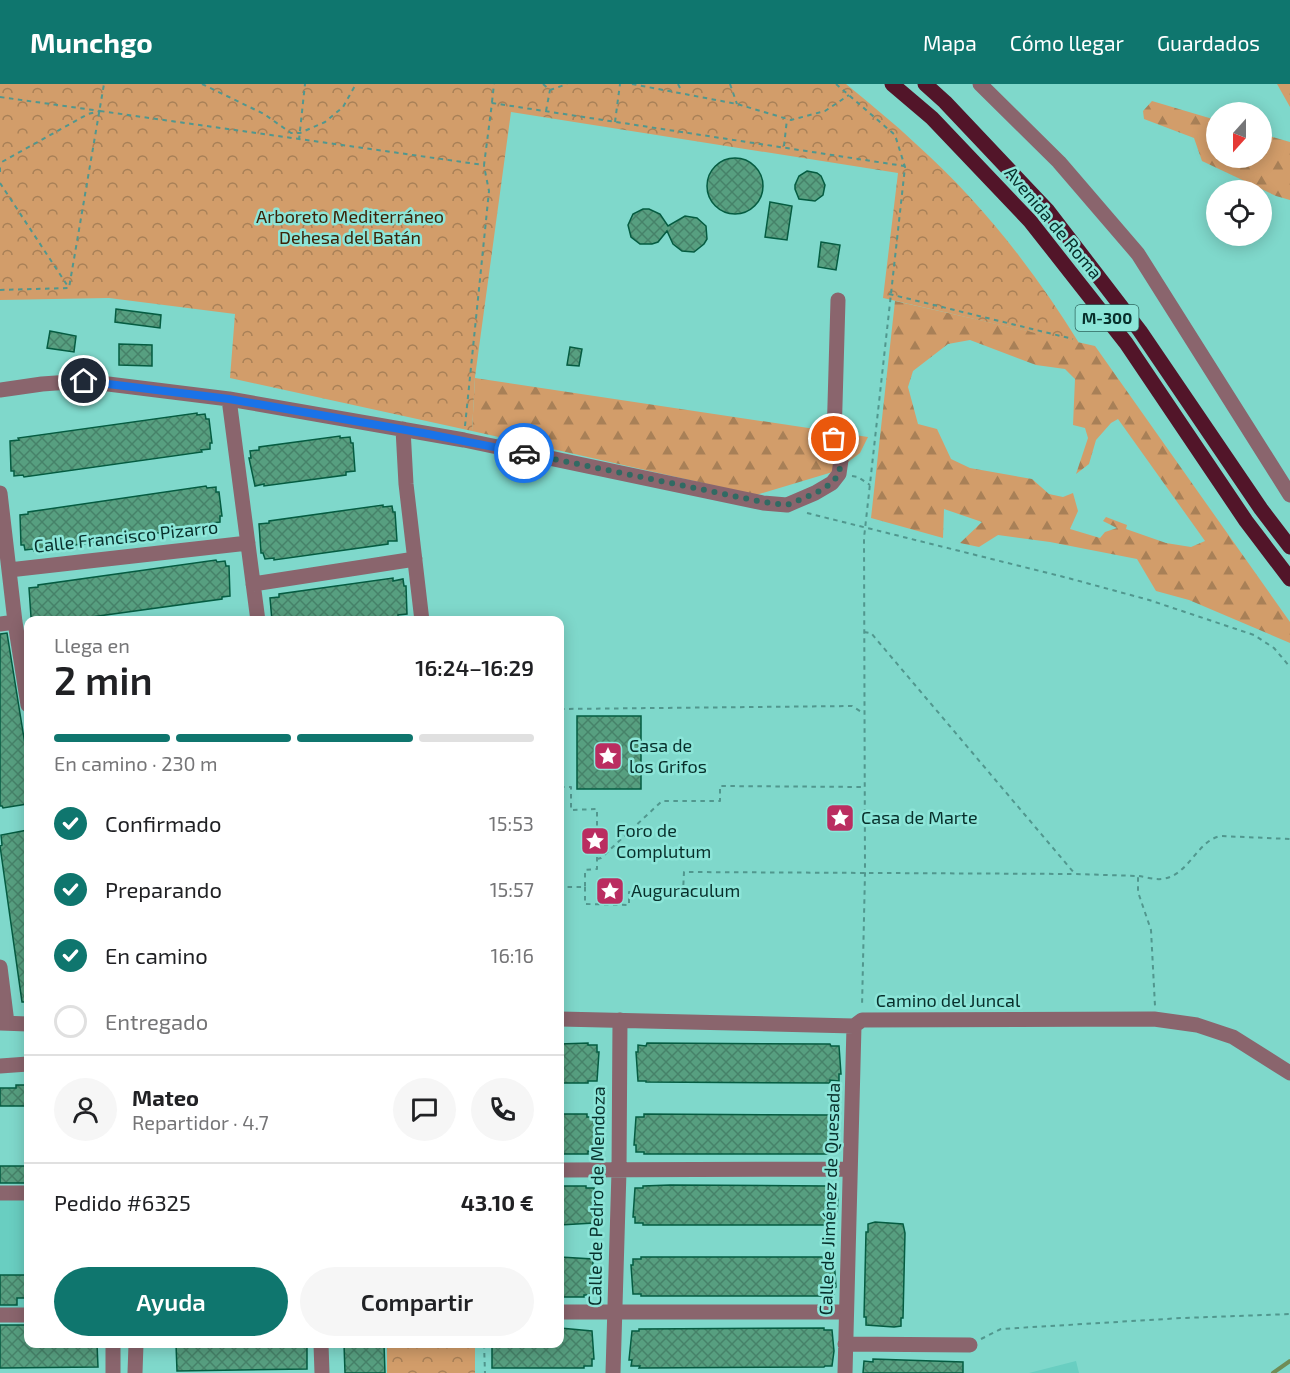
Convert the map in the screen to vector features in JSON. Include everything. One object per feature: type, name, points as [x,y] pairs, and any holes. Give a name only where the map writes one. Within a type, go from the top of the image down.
[{"type":"main road","name":"Avenida de Roma","points":[[892,84],[932,118],[1030,221],[1126,343],[1246,521],[1290,579]]},
{"type":"main road","name":"Avenida de Roma","points":[[925,84],[945,102],[1048,211],[1140,331],[1261,509],[1290,547]]},
{"type":"street","points":[[980,84],[1059,162],[1138,254],[1290,495]]},
{"type":"street","points":[[0,390],[84,381],[229,399],[464,440],[787,505],[816,493],[832,483],[839,474],[841,460],[834,439],[838,300]]},
{"type":"street","points":[[229,399],[257,616]]},
{"type":"street","points":[[403,429],[406,484],[421,616]]},
{"type":"street","points":[[0,492],[9,570],[8,623],[24,689]]},
{"type":"street","name":"Calle Francisco Pizarro","points":[[9,570],[248,543]]},
{"type":"street","points":[[253,584],[415,559]]},
{"type":"street","points":[[0,967],[4,1023],[24,1024]]},
{"type":"street","name":"Camino del Juncal","points":[[564,1019],[858,1023],[1154,1019],[1197,1025],[1233,1037],[1290,1073]]},
{"type":"street","name":"Calle de Pedro de Mendoza","points":[[613,1373],[619,1171],[620,1020]]},
{"type":"street","name":"Calle de Jiménez de Quesada","points":[[845,1373],[850,1169],[858,1023]]},
{"type":"street","points":[[0,1065],[24,1064]]},
{"type":"street","points":[[564,1170],[850,1169]]},
{"type":"street","points":[[0,1193],[24,1193]]},
{"type":"street","points":[[564,1312],[846,1312]]},
{"type":"street","points":[[0,1315],[24,1315]]},
{"type":"street","points":[[845,1344],[970,1345]]},
{"type":"street","points":[[113,1348],[113,1373]]},
{"type":"street","points":[[135,1373],[136,1348]]},
{"type":"street","points":[[321,1348],[322,1373]]},
{"type":"path","points":[[69,288],[104,84]]},
{"type":"path","points":[[202,84],[264,114],[291,133],[300,133],[325,122],[343,107],[356,84]]},
{"type":"path","points":[[299,140],[305,84]]},
{"type":"path","points":[[464,440],[489,191],[484,165],[494,84]]},
{"type":"path","points":[[543,84],[550,90]]},
{"type":"path","points":[[550,90],[567,84]]},
{"type":"path","points":[[615,122],[620,84]]},
{"type":"path","points":[[632,84],[737,104],[791,120],[825,111],[849,95]]},
{"type":"path","points":[[678,84],[682,92]]},
{"type":"path","points":[[730,84],[737,104]]},
{"type":"path","points":[[836,84],[895,135],[905,166],[865,526],[865,873],[858,1023]]},
{"type":"path","points":[[546,111],[550,90]]},
{"type":"path","points":[[0,97],[484,165]]},
{"type":"path","points":[[492,103],[905,166]]},
{"type":"path","points":[[0,172],[0,163],[88,114],[100,111]]},
{"type":"path","points":[[784,147],[787,119]]},
{"type":"path","points":[[0,183],[69,288]]},
{"type":"path","points":[[0,290],[69,288]]},
{"type":"path","points":[[889,294],[1073,339]]},
{"type":"path","points":[[839,474],[858,477],[870,486]]},
{"type":"path","points":[[787,505],[799,511],[1126,594],[1254,635],[1274,648],[1290,668]]},
{"type":"path","points":[[864,632],[871,633],[1075,874]]},
{"type":"path","points":[[564,709],[852,706],[864,713]]},
{"type":"path","points":[[597,859],[601,858],[662,801],[720,801],[720,786],[864,787]]},
{"type":"path","points":[[564,787],[571,787],[572,810],[597,809],[597,869],[585,870],[585,904],[629,905],[629,892],[683,892],[684,872],[1075,874],[1161,879],[1184,869],[1212,838],[1221,836],[1290,840]]},
{"type":"path","points":[[1138,876],[1138,892],[1151,930],[1154,1019]]},
{"type":"path","points":[[564,887],[585,887]]},
{"type":"path","points":[[970,1345],[1001,1329],[1290,1314]]},
{"type":"path","points":[[484,1348],[485,1373]]},
{"type":"shaded area","points":[[0,1198],[24,1198],[24,1312],[0,1312]]},
{"type":"shaded area","points":[[1076,1361],[1079,1373],[1029,1373]]},
{"type":"green space","name":"Arboreto Mediterráneo Dehesa del Batán","points":[[0,84],[846,84],[940,166],[984,213],[1044,289],[1079,343],[883,298],[898,173],[511,112],[475,377],[472,431],[230,378],[235,314],[109,298],[0,300]]},
{"type":"green space","points":[[1277,84],[1290,84],[1290,107]]},
{"type":"green space","points":[[1152,101],[1206,117],[1206,163],[1202,161],[1194,138],[1144,119],[1143,111]]},
{"type":"green space","points":[[1272,137],[1290,142],[1290,200],[1272,194],[1272,180],[1242,180],[1217,168],[1272,168]]},
{"type":"green space","points":[[895,301],[1095,346],[1290,622],[1290,643],[1189,600],[1156,591],[1137,559],[1050,542],[998,535],[979,547],[960,543],[982,522],[944,509],[943,538],[871,518]],"holes":[[[970,340],[1036,365],[1065,369],[1075,379],[1073,425],[1085,428],[1088,438],[1076,474],[1089,464],[1096,440],[1111,423],[1118,419],[1205,541],[1191,547],[1166,543],[1126,529],[1127,525],[1106,517],[1103,521],[1117,528],[1105,532],[1100,538],[1070,529],[1078,511],[1073,493],[1063,497],[1049,494],[1032,479],[970,468],[951,459],[937,429],[918,424],[908,387],[913,371],[948,344]]]},
{"type":"green space","points":[[475,378],[868,437],[860,453],[836,471],[756,495],[472,431]]},
{"type":"green space","points":[[387,1348],[475,1348],[475,1373],[387,1373]]},
{"type":"building","points":[[735,158],[746,160],[755,166],[761,175],[763,186],[761,197],[755,206],[746,212],[735,214],[724,212],[715,206],[709,197],[707,186],[709,175],[715,166],[724,160]]},
{"type":"building","points":[[807,171],[821,176],[825,185],[823,195],[815,201],[799,199],[795,189],[799,176]]},
{"type":"building","points":[[770,202],[792,206],[787,240],[765,237]]},
{"type":"building","points":[[643,209],[660,214],[668,226],[685,216],[697,218],[706,226],[707,239],[694,252],[682,251],[673,244],[667,231],[658,242],[640,244],[631,237],[628,225],[633,214]]},
{"type":"building","points":[[821,242],[840,245],[836,270],[818,267]]},
{"type":"building","points":[[116,309],[161,315],[160,328],[115,322]]},
{"type":"building","points":[[50,331],[76,336],[74,352],[47,348]]},
{"type":"building","points":[[119,344],[152,345],[152,366],[119,365]]},
{"type":"building","points":[[570,347],[582,349],[579,366],[567,365]]},
{"type":"building","points":[[197,413],[197,415],[205,414],[206,419],[209,419],[212,443],[210,443],[210,449],[201,450],[202,452],[24,477],[23,475],[14,476],[14,471],[11,471],[10,441],[19,440],[18,438]]},
{"type":"building","points":[[340,436],[340,438],[350,437],[353,443],[355,471],[346,472],[346,475],[255,486],[249,458],[251,458],[250,451],[259,450],[259,447]]},
{"type":"building","points":[[206,486],[207,488],[216,487],[216,492],[219,492],[222,516],[220,516],[220,522],[212,523],[212,525],[34,551],[33,549],[25,550],[24,545],[21,545],[20,515],[28,514],[28,512]]},
{"type":"building","points":[[383,505],[383,507],[392,506],[395,512],[397,541],[274,560],[274,558],[265,559],[261,553],[259,524]]},
{"type":"building","points":[[216,560],[217,562],[225,561],[226,566],[229,566],[230,596],[98,616],[31,616],[29,588],[38,587],[38,585]]},
{"type":"building","points":[[393,578],[393,581],[403,579],[404,586],[406,586],[407,614],[398,616],[272,616],[270,598],[279,597],[279,594]]},
{"type":"building","points":[[7,633],[24,738],[24,804],[3,808],[0,806],[0,634]]},
{"type":"building","points":[[577,716],[641,716],[641,789],[577,789]]},
{"type":"building","points":[[24,831],[24,1002],[22,1002],[0,846],[2,845],[1,835]]},
{"type":"building","points":[[647,1043],[830,1044],[839,1046],[841,1074],[839,1074],[839,1081],[830,1080],[830,1083],[638,1081],[636,1052],[638,1052],[638,1045],[646,1046]]},
{"type":"building","points":[[564,1044],[597,1045],[597,1052],[599,1052],[597,1081],[564,1083]]},
{"type":"building","points":[[16,1085],[24,1085],[24,1106],[0,1106],[0,1088],[16,1088]]},
{"type":"building","points":[[564,1114],[587,1114],[587,1117],[595,1117],[595,1123],[597,1123],[595,1152],[588,1151],[588,1154],[564,1154]]},
{"type":"building","points":[[644,1114],[830,1115],[830,1117],[838,1117],[839,1145],[837,1152],[829,1152],[829,1154],[644,1154],[644,1152],[636,1152],[636,1145],[634,1145],[636,1117],[644,1117]]},
{"type":"building","points":[[0,1166],[24,1166],[24,1183],[0,1183]]},
{"type":"building","points":[[670,1185],[828,1186],[827,1188],[836,1188],[837,1217],[835,1223],[828,1223],[828,1225],[643,1225],[643,1223],[635,1223],[635,1217],[633,1217],[635,1188]]},
{"type":"building","points":[[564,1186],[594,1188],[596,1217],[594,1216],[594,1223],[564,1225]]},
{"type":"building","points":[[875,1222],[903,1224],[905,1233],[901,1326],[866,1325],[866,1317],[864,1317],[866,1232],[868,1232],[868,1224]]},
{"type":"building","points":[[564,1257],[593,1259],[592,1295],[584,1295],[584,1297],[564,1297]]},
{"type":"building","points":[[641,1257],[826,1257],[826,1259],[834,1259],[836,1287],[834,1294],[826,1294],[826,1296],[641,1296],[641,1294],[633,1294],[631,1265],[633,1265],[633,1259],[641,1259]]},
{"type":"building","points":[[0,1275],[24,1275],[24,1298],[17,1298],[17,1305],[0,1305]]},
{"type":"building","points":[[0,1325],[24,1325],[24,1348],[97,1348],[98,1367],[0,1368]]},
{"type":"building","points":[[564,1328],[592,1331],[594,1359],[592,1359],[592,1366],[584,1366],[584,1368],[492,1368],[492,1348],[564,1348]]},
{"type":"building","points":[[824,1328],[824,1330],[832,1330],[834,1351],[832,1366],[639,1368],[640,1366],[631,1366],[632,1360],[629,1360],[632,1331],[639,1331],[639,1329]]},
{"type":"building","points":[[176,1348],[307,1348],[307,1369],[177,1371]]},
{"type":"building","points":[[344,1348],[384,1348],[385,1373],[345,1373]]},
{"type":"building","points":[[873,1359],[963,1362],[963,1373],[863,1373],[864,1361],[873,1362]]},
{"type":"waterway","points":[[1273,1373],[1290,1361]]},
{"type":"way so far","points":[[524,453],[787,505],[816,493],[832,483],[839,474],[841,460],[834,439]]},
{"type":"place","name":"Casa de los Grifos","points":[[608,756]]},
{"type":"place","name":"Casa de Marte","points":[[840,818]]},
{"type":"place","name":"Foro de Complutum","points":[[595,841]]},
{"type":"place","name":"Auguraculum","points":[[610,891]]},
{"type":"route","points":[[84,381],[229,399],[464,440],[524,453]]}]
